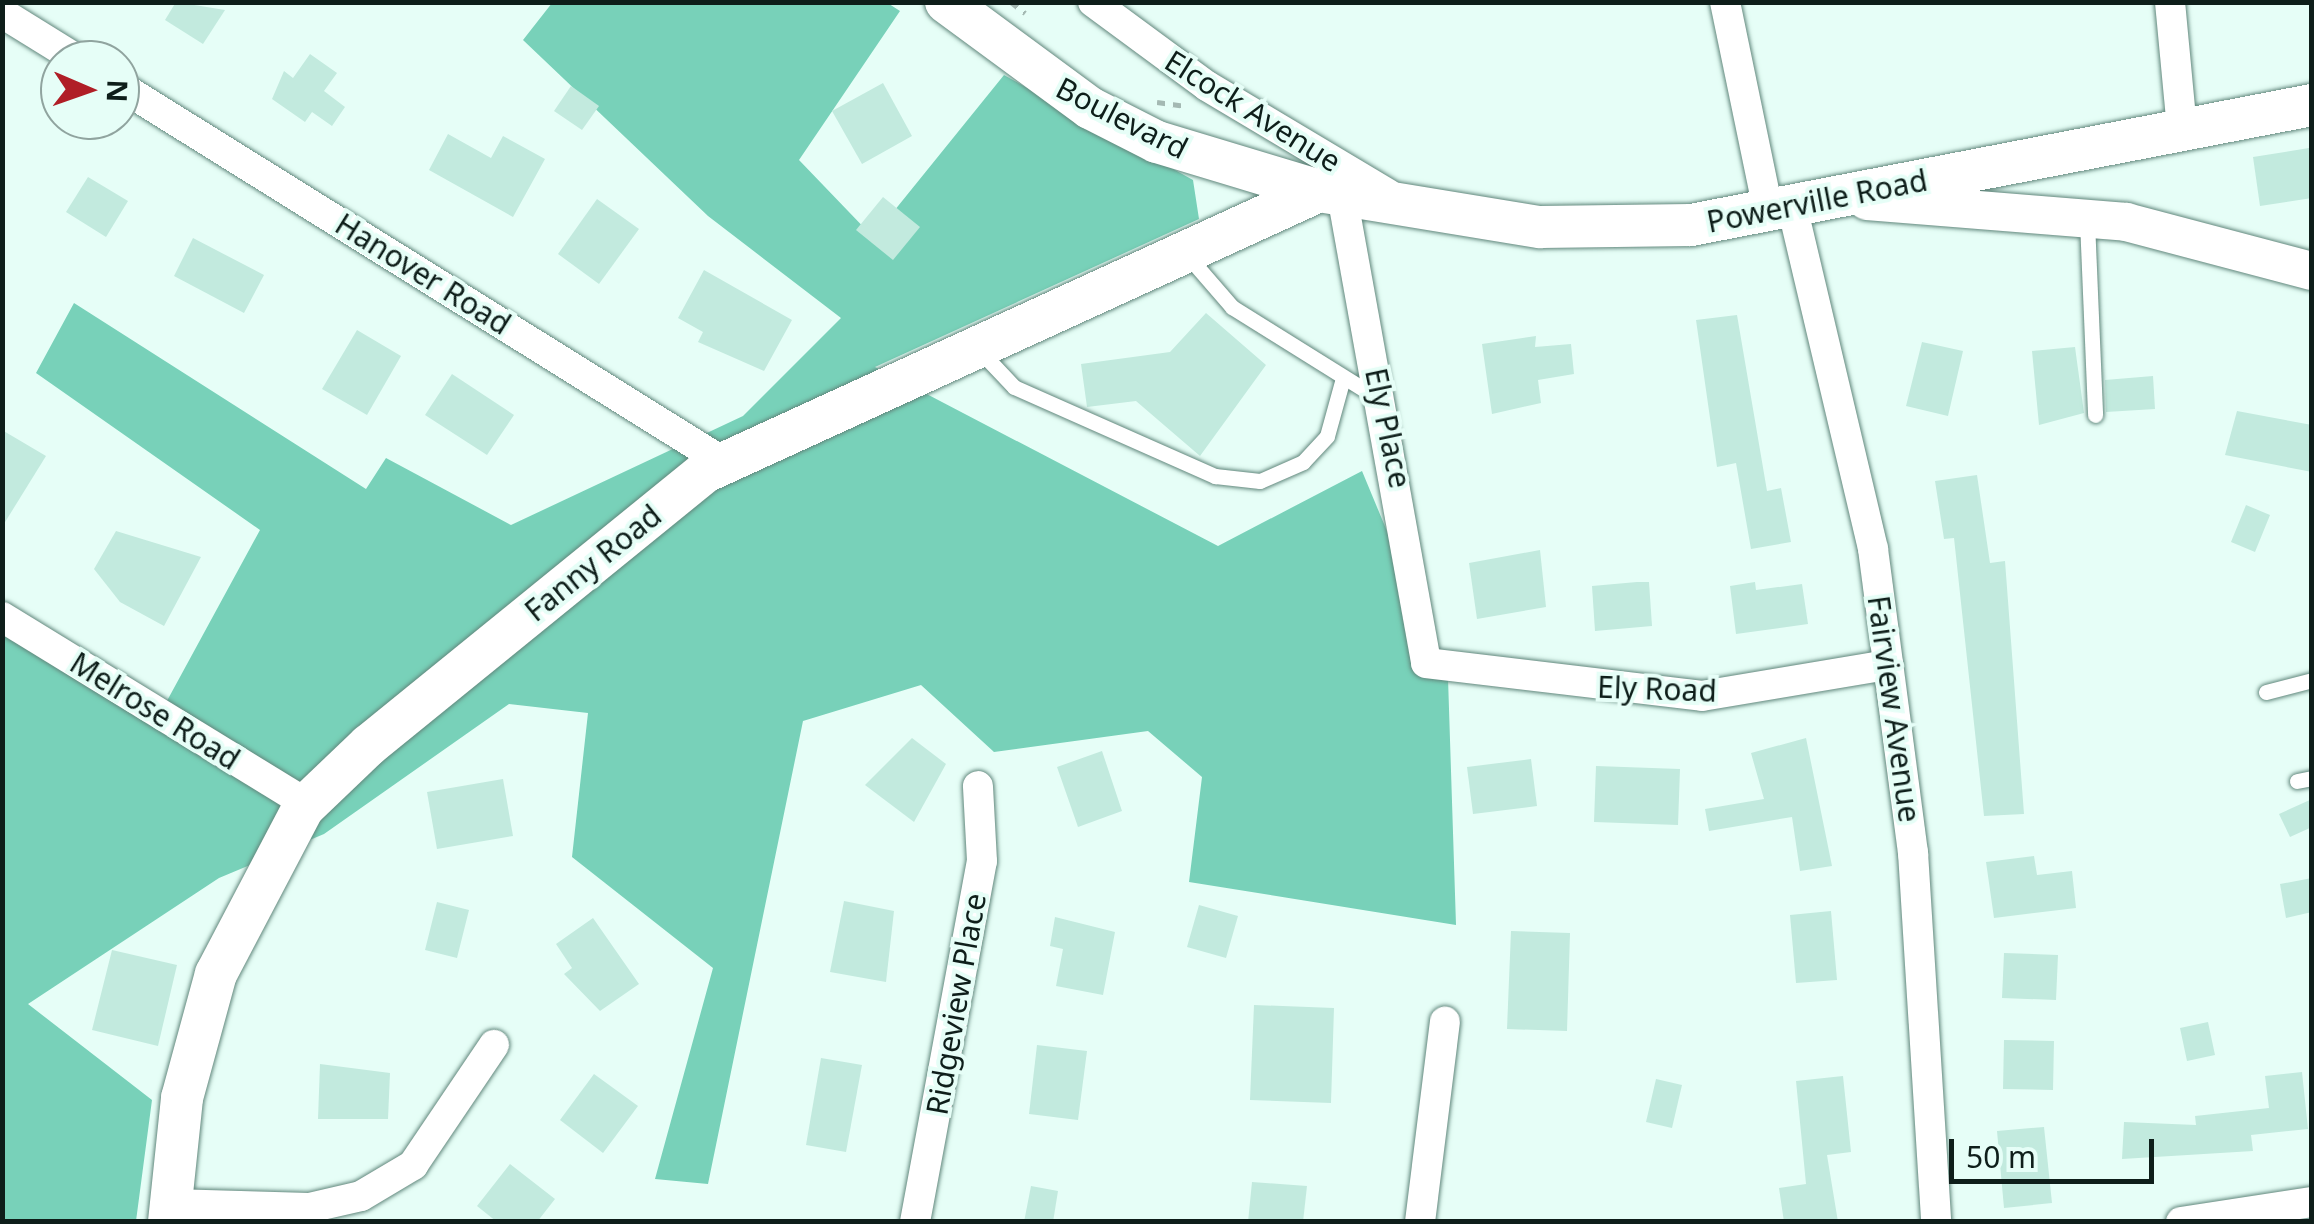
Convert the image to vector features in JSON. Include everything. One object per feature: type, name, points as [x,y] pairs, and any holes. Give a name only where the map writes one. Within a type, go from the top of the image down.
[{"type":"main road","name":"Boulevard","points":[[946,2],[1090,108],[1157,142],[1330,193]]},
{"type":"main road","name":"Powerville Road","points":[[1330,193],[1418,211],[1616,229],[1797,205],[2312,105]]},
{"type":"main road","name":"Fanny Road","points":[[170,1212],[199,1021],[251,896],[308,804],[725,462],[974,344],[1184,251],[1330,193]]},
{"type":"street","name":"Elcock Avenue","points":[[1093,2],[1228,98],[1418,211]]},
{"type":"street","name":"Fairview Avenue","points":[[1725,2],[1797,205],[1873,549],[1913,853],[1936,1222]]},
{"type":"street","points":[[2170,2],[2182,130]]},
{"type":"street","points":[[2,13],[46,40]]},
{"type":"street","name":"Hanover Road","points":[[140,98],[725,462]]},
{"type":"street","name":"Ely Place","points":[[1330,193],[1382,401],[1426,662]]},
{"type":"street","points":[[1797,205],[2086,216],[2312,271]]},
{"type":"street","name":"Melrose Road","points":[[2,617],[308,804]]},
{"type":"street","name":"Ely Road","points":[[1426,662],[1702,696],[1888,665]]},
{"type":"street","name":"Ridgeview Place","points":[[914,1222],[982,860],[978,786]]},
{"type":"street","points":[[1420,1222],[1445,1022]]},
{"type":"street","points":[[170,1212],[309,1208],[361,1196],[413,1165],[494,1045]]},
{"type":"street","points":[[2181,1222],[2312,1202]]},
{"type":"lane","points":[[2086,216],[2094,415]]},
{"type":"lane","points":[[1184,251],[1232,307],[1382,401]]},
{"type":"lane","points":[[974,344],[1014,387],[1215,476],[1260,481],[1303,462],[1327,436],[1343,378]]},
{"type":"lane","points":[[2266,692],[2312,680]]},
{"type":"path","points":[[1011,2],[1038,24]]},
{"type":"path","points":[[1144,101],[1218,110],[1228,98]]},
{"type":"green space","points":[[886,2],[900,11],[799,160],[873,237],[1004,75],[1193,180],[1199,219],[875,367],[1218,546],[1362,471],[1448,678],[1456,925],[1189,882],[1202,777],[1148,731],[994,752],[921,685],[803,721],[708,1184],[655,1179],[713,968],[572,857],[588,713],[509,704],[324,834],[219,878],[28,1004],[152,1100],[136,1221],[3,1222],[3,617],[162,710],[260,530],[36,373],[74,303],[366,489],[386,458],[511,525],[743,416],[841,318],[708,216],[523,40],[552,3]]},
{"type":"building","points":[[176,2],[225,10],[203,44],[165,20]]},
{"type":"building","points":[[310,54],[337,73],[324,91],[345,107],[332,126],[312,112],[305,122],[272,99],[284,71],[293,78]]},
{"type":"building","points":[[883,83],[912,136],[862,164],[832,111]]},
{"type":"building","points":[[571,86],[599,106],[582,130],[554,111]]},
{"type":"building","points":[[448,134],[491,158],[503,136],[545,159],[513,217],[429,170]]},
{"type":"building","points":[[2309,148],[2312,198],[2260,206],[2253,157]]},
{"type":"building","points":[[88,177],[128,201],[106,237],[66,212]]},
{"type":"building","points":[[883,197],[920,227],[893,260],[856,230]]},
{"type":"building","points":[[597,199],[639,229],[599,284],[558,254]]},
{"type":"building","points":[[193,238],[264,275],[244,313],[174,276]]},
{"type":"building","points":[[704,270],[792,320],[764,371],[698,342],[703,332],[678,318]]},
{"type":"building","points":[[1206,313],[1266,365],[1200,456],[1136,401],[1087,407],[1081,364],[1170,352]]},
{"type":"building","points":[[1737,315],[1767,491],[1781,488],[1791,542],[1751,549],[1736,463],[1717,467],[1696,320]]},
{"type":"building","points":[[357,330],[401,356],[367,415],[322,389]]},
{"type":"building","points":[[1536,336],[1535,347],[1571,344],[1574,374],[1538,380],[1541,403],[1492,414],[1482,344]]},
{"type":"building","points":[[1922,342],[1963,351],[1948,416],[1906,406]]},
{"type":"building","points":[[2075,347],[2084,413],[2039,425],[2032,351]]},
{"type":"building","points":[[452,374],[514,415],[487,455],[425,415]]},
{"type":"building","points":[[2153,376],[2155,409],[2106,412],[2105,380]]},
{"type":"building","points":[[2237,411],[2312,425],[2312,472],[2225,455]]},
{"type":"building","points":[[2,430],[46,456],[2,527]]},
{"type":"building","points":[[1977,475],[1990,563],[2005,561],[2024,814],[1984,816],[1954,538],[1944,539],[1935,481]]},
{"type":"building","points":[[2246,505],[2270,515],[2255,552],[2231,542]]},
{"type":"building","points":[[116,531],[201,557],[164,626],[120,602],[94,569]]},
{"type":"building","points":[[1540,550],[1546,607],[1477,619],[1469,563]]},
{"type":"building","points":[[1649,582],[1652,626],[1595,631],[1592,586]]},
{"type":"building","points":[[1755,582],[1756,590],[1802,584],[1808,624],[1736,634],[1730,586]]},
{"type":"building","points":[[912,738],[946,764],[914,822],[865,785]]},
{"type":"building","points":[[1806,738],[1832,866],[1800,871],[1792,817],[1709,831],[1705,809],[1764,799],[1751,753]]},
{"type":"building","points":[[1102,751],[1122,811],[1078,827],[1057,767]]},
{"type":"building","points":[[1531,759],[1537,806],[1473,814],[1467,767]]},
{"type":"building","points":[[1596,766],[1680,769],[1678,825],[1594,822]]},
{"type":"building","points":[[503,779],[513,836],[437,849],[427,792]]},
{"type":"building","points":[[2312,799],[2312,827],[2290,837],[2279,814]]},
{"type":"building","points":[[2034,856],[2037,875],[2072,871],[2076,908],[1994,918],[1986,862]]},
{"type":"building","points":[[2312,878],[2312,912],[2286,918],[2280,884]]},
{"type":"building","points":[[844,901],[894,911],[886,982],[830,972]]},
{"type":"building","points":[[437,902],[469,910],[457,958],[425,950]]},
{"type":"building","points":[[1199,905],[1238,916],[1226,958],[1187,947]]},
{"type":"building","points":[[1831,911],[1837,980],[1796,983],[1790,915]]},
{"type":"building","points":[[1055,917],[1115,932],[1103,995],[1056,986],[1063,949],[1050,946]]},
{"type":"building","points":[[593,918],[639,984],[600,1011],[564,974],[572,968],[556,944]]},
{"type":"building","points":[[1511,931],[1570,933],[1567,1031],[1507,1029]]},
{"type":"building","points":[[112,950],[177,965],[158,1046],[92,1030]]},
{"type":"building","points":[[2004,953],[2058,955],[2056,1000],[2002,998]]},
{"type":"building","points":[[1254,1005],[1334,1008],[1331,1103],[1250,1100]]},
{"type":"building","points":[[2208,1022],[2215,1055],[2187,1061],[2180,1028]]},
{"type":"building","points":[[2004,1040],[2054,1041],[2053,1090],[2003,1089]]},
{"type":"building","points":[[1037,1045],[1087,1051],[1078,1120],[1029,1114]]},
{"type":"building","points":[[821,1058],[862,1065],[846,1152],[806,1145]]},
{"type":"building","points":[[320,1064],[390,1073],[388,1119],[318,1119]]},
{"type":"building","points":[[2302,1072],[2308,1129],[2251,1135],[2253,1151],[2122,1159],[2124,1122],[2196,1125],[2195,1116],[2269,1108],[2265,1076]]},
{"type":"building","points":[[594,1074],[638,1106],[603,1153],[560,1120]]},
{"type":"building","points":[[1843,1076],[1851,1152],[1827,1155],[1838,1222],[1784,1222],[1779,1188],[1806,1184],[1796,1081]]},
{"type":"building","points":[[1656,1079],[1682,1085],[1672,1128],[1646,1122]]},
{"type":"building","points":[[2044,1127],[2052,1203],[2004,1208],[1997,1131]]},
{"type":"building","points":[[510,1164],[555,1199],[537,1222],[497,1222],[477,1206]]},
{"type":"building","points":[[1252,1182],[1307,1186],[1303,1222],[1248,1222]]},
{"type":"building","points":[[1031,1186],[1058,1191],[1053,1222],[1024,1222]]}]
